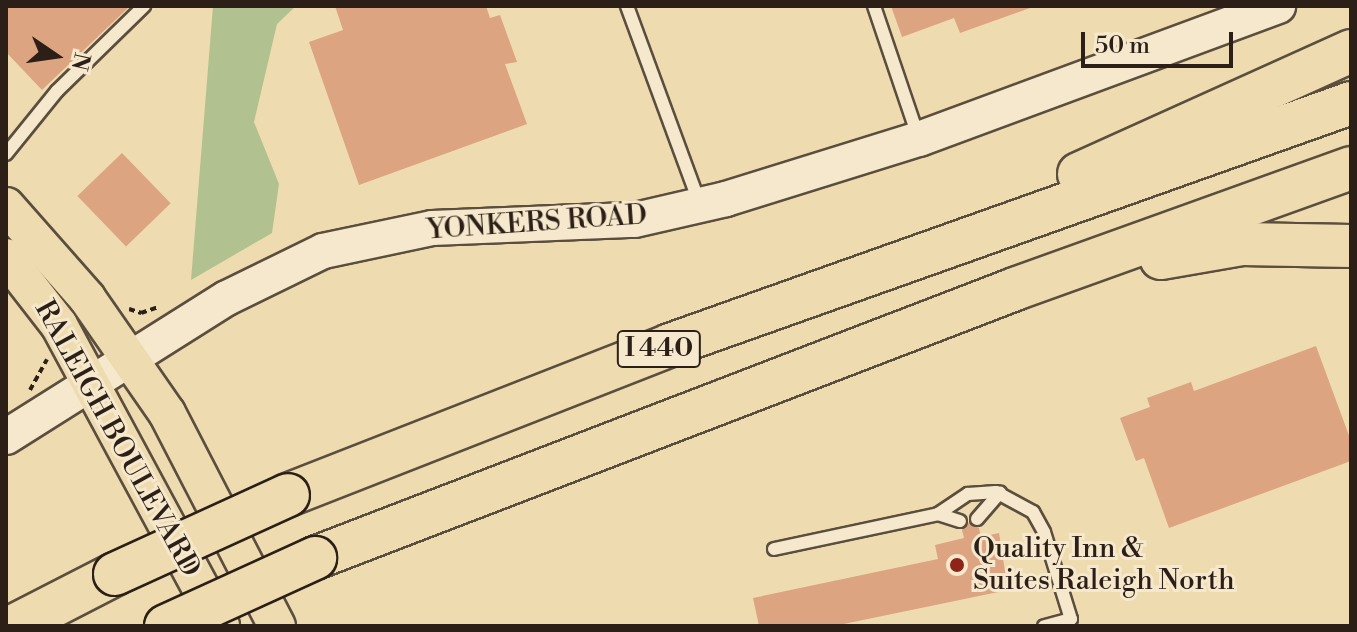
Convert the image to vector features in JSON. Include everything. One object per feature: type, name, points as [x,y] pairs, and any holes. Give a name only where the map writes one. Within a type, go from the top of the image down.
[{"type":"highway","points":[[1035,215],[1086,167],[1269,92],[1351,51]]},
{"type":"highway","name":"I 440","points":[[14,626],[115,574],[288,495],[490,411],[1351,103]]},
{"type":"highway","name":"I 440","points":[[166,626],[315,558],[1015,289],[1351,168]]},
{"type":"highway","points":[[1015,289],[1228,246],[1351,246]]},
{"type":"main road","name":"RALEIGH BOULEVARD","points":[[6,206],[79,288],[129,358],[200,469],[277,626]]},
{"type":"main road","name":"RALEIGH BOULEVARD","points":[[6,257],[59,325],[221,626]]},
{"type":"street","name":"YONKERS ROAD","points":[[6,437],[89,380],[295,261],[366,238],[483,223],[635,220],[700,205],[919,139],[1278,6]]},
{"type":"lane","points":[[6,154],[57,91],[144,6]]},
{"type":"lane","points":[[627,6],[700,205]]},
{"type":"lane","points":[[874,6],[919,139]]},
{"type":"lane","points":[[977,519],[1000,493]]},
{"type":"lane","points":[[774,549],[938,514],[968,494],[1000,493],[1033,512],[1044,532],[1071,619],[1044,626]]},
{"type":"lane","points":[[938,514],[960,521]]},
{"type":"path","points":[[126,308],[141,313]]},
{"type":"path","points":[[40,371],[44,362]]},
{"type":"green space","points":[[213,6],[296,6],[277,24],[254,122],[279,184],[272,233],[191,280]]},
{"type":"building","points":[[6,6],[130,6],[42,90],[6,52]]},
{"type":"building","points":[[335,6],[486,6],[490,18],[500,15],[517,62],[505,64],[527,124],[359,185],[309,42],[343,30]]},
{"type":"building","points":[[891,6],[1030,8],[960,33],[954,18],[902,37]]},
{"type":"building","points":[[122,153],[171,203],[126,246],[77,196]]},
{"type":"building","points":[[1316,346],[1351,441],[1351,461],[1169,528],[1144,458],[1136,461],[1120,418],[1150,407],[1147,398],[1191,382],[1194,391]]},
{"type":"building","name":"Quality Inn & Suites Raleigh North","points":[[969,522],[979,528],[981,537],[999,533],[1008,590],[834,626],[759,626],[753,598],[938,559],[935,545],[964,538],[962,530]]},
{"type":"place","name":"Quality Inn & Suites Raleigh North","points":[[957,565]]}]
